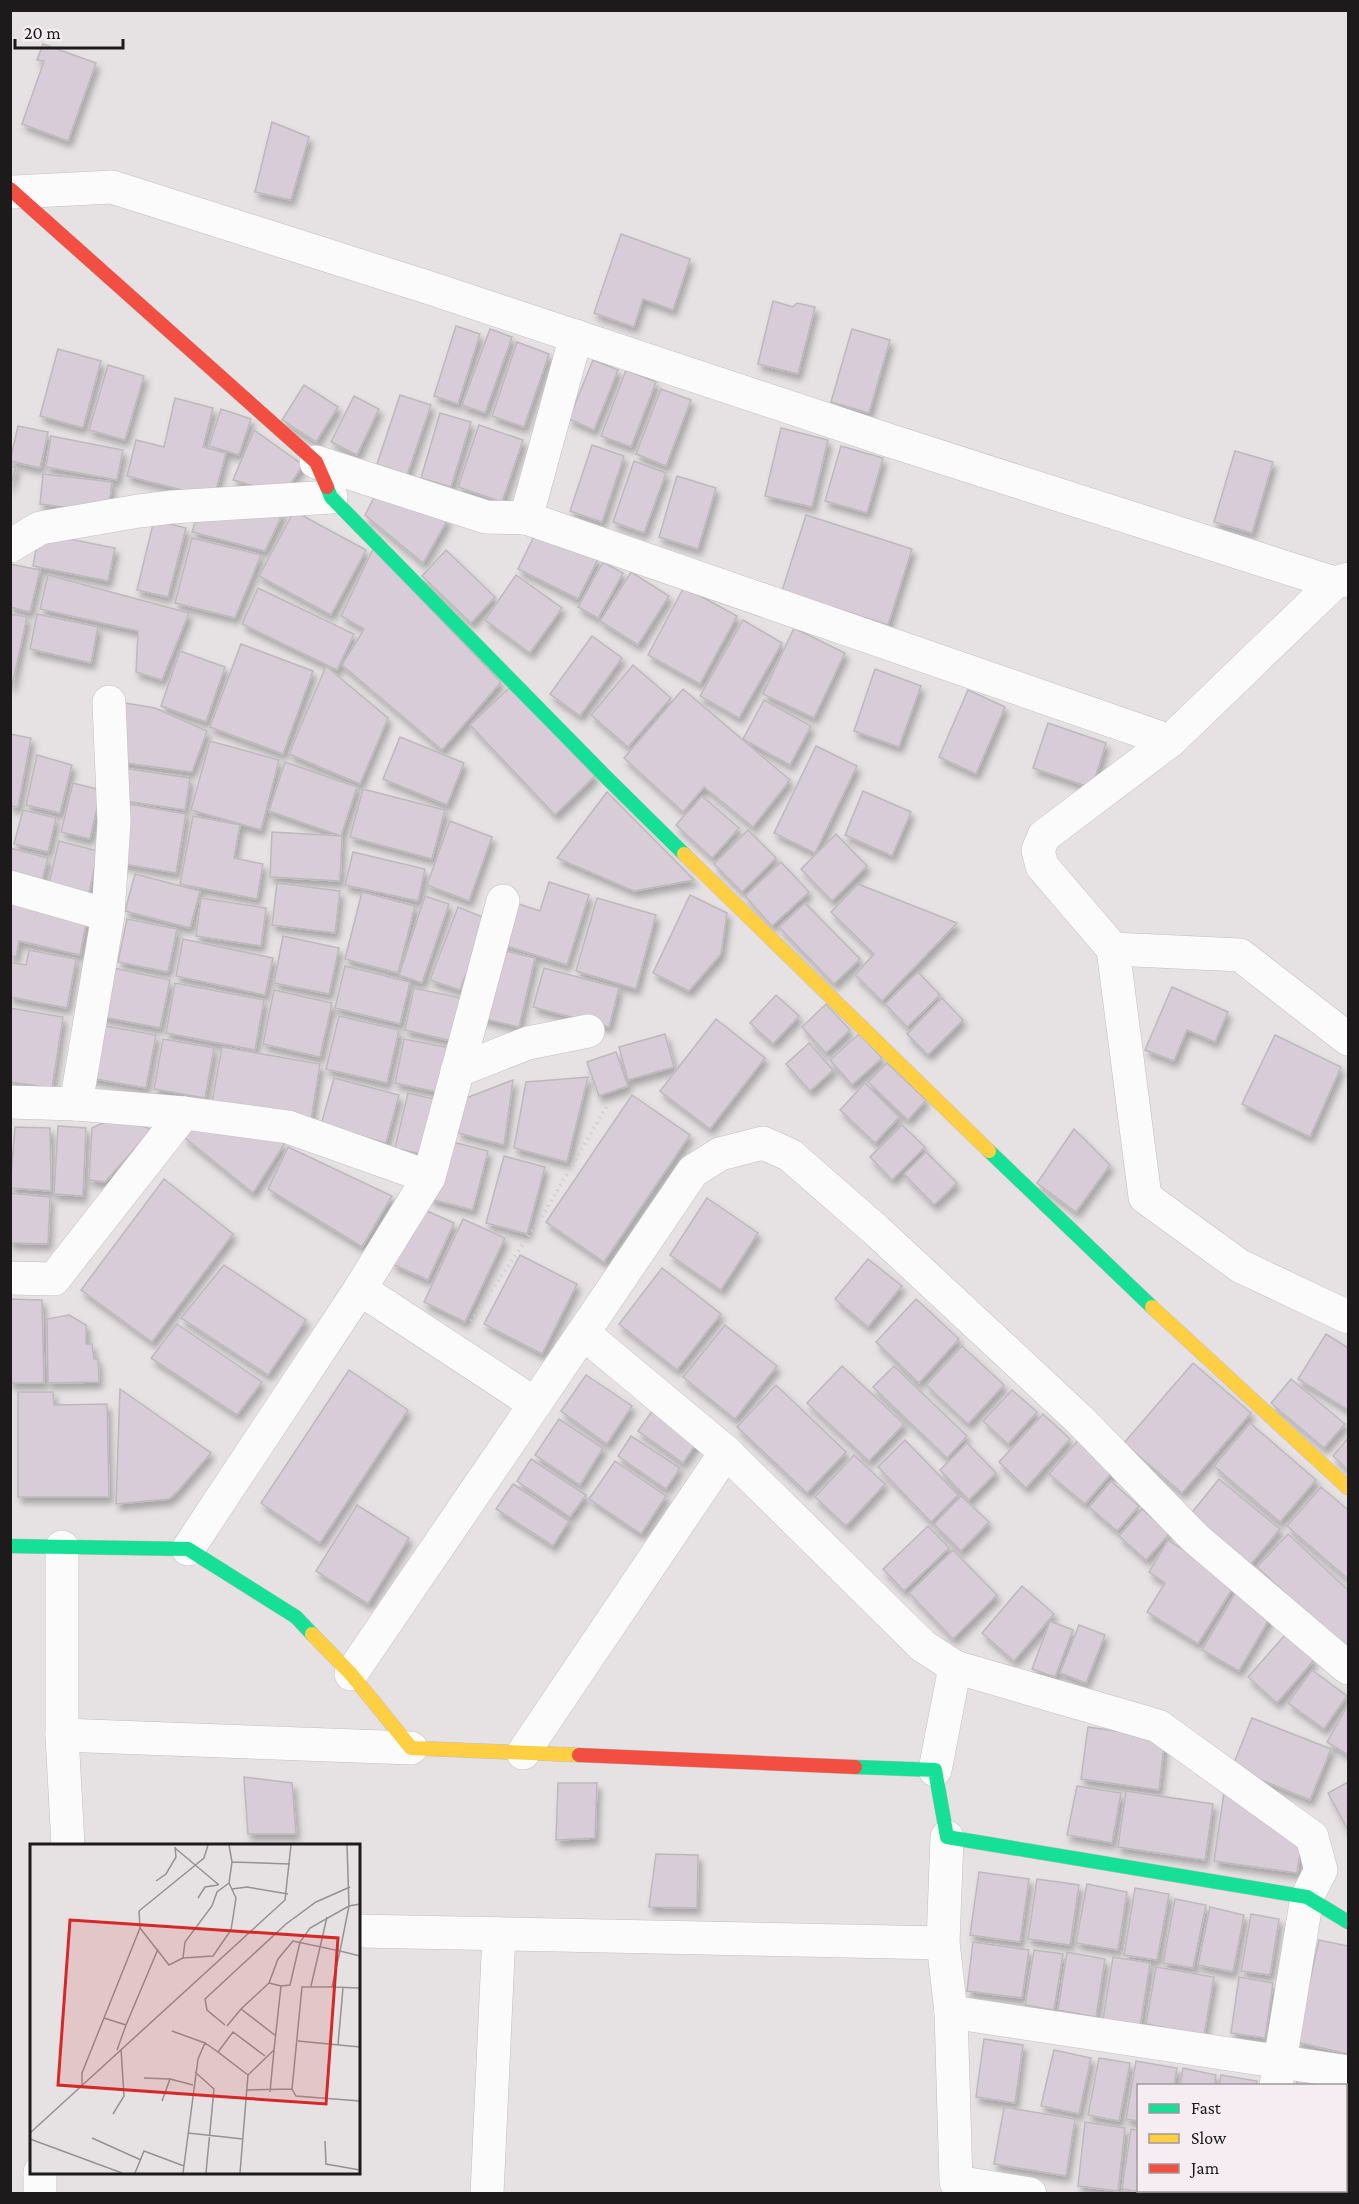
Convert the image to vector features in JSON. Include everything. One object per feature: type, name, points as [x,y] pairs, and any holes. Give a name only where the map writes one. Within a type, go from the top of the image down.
[{"type":"street","points":[[12,190],[112,188],[576,336],[903,445],[1341,581],[1170,741],[1044,836],[1038,850],[1042,866],[1113,949],[1145,1197],[1240,1266],[1348,1317]]},
{"type":"street","points":[[12,190],[316,462],[486,517],[526,518],[1170,741]]},
{"type":"street","points":[[526,518],[576,336]]},
{"type":"street","points":[[316,462],[331,497],[608,779],[1067,1228],[1348,1488]]},
{"type":"street","points":[[10,546],[40,528],[139,511],[331,497]]},
{"type":"street","points":[[76,1104],[108,915],[114,822],[109,702]]},
{"type":"street","points":[[10,887],[108,915]]},
{"type":"street","points":[[188,1549],[360,1289],[429,1177],[503,901]]},
{"type":"street","points":[[1113,949],[1240,955],[1348,1039]]},
{"type":"street","points":[[457,1071],[528,1043],[588,1031]]},
{"type":"street","points":[[10,1102],[76,1104],[184,1113],[288,1126],[429,1177]]},
{"type":"street","points":[[10,1278],[54,1279],[184,1113]]},
{"type":"street","points":[[351,1674],[693,1172],[720,1154],[763,1143],[790,1155],[877,1231],[1080,1420],[1195,1538],[1348,1668]]},
{"type":"street","points":[[360,1289],[535,1404]]},
{"type":"street","points":[[583,1333],[726,1452],[923,1646],[955,1667],[1158,1726],[1312,1836],[1321,1870],[1307,1897],[1277,2073]]},
{"type":"street","points":[[523,1754],[726,1452]]},
{"type":"street","points":[[10,1546],[188,1549],[296,1617],[351,1674],[411,1748]]},
{"type":"street","points":[[62,1547],[62,1735],[68,1844]]},
{"type":"street","points":[[955,1667],[935,1770],[947,1837],[943,1943],[951,2012],[956,2188],[1030,2193]]},
{"type":"street","points":[[62,1735],[935,1770]]},
{"type":"street","points":[[947,1837],[1307,1897],[1348,1922]]},
{"type":"street","points":[[360,1930],[943,1943]]},
{"type":"street","points":[[487,2193],[499,1934]]},
{"type":"street","points":[[951,2012],[1277,2073],[1348,2072]]},
{"type":"street","points":[[40,2174],[40,2193]]},
{"type":"path","points":[[452,1349],[544,1213],[607,1106]]},
{"type":"building","points":[[43,44],[96,63],[68,141],[22,124],[44,61],[37,60]]},
{"type":"building","points":[[272,122],[309,137],[291,200],[255,192]]},
{"type":"building","points":[[621,234],[690,259],[673,310],[643,299],[634,327],[594,313]]},
{"type":"building","points":[[773,301],[793,307],[797,303],[815,307],[798,374],[758,364]]},
{"type":"building","points":[[456,326],[480,334],[458,404],[434,396]]},
{"type":"building","points":[[490,329],[512,337],[485,413],[462,405]]},
{"type":"building","points":[[852,329],[890,340],[869,413],[831,402]]},
{"type":"building","points":[[517,342],[549,354],[524,427],[492,416]]},
{"type":"building","points":[[58,349],[101,361],[83,428],[40,416]]},
{"type":"building","points":[[593,360],[618,370],[594,430],[569,419]]},
{"type":"building","points":[[108,365],[144,376],[125,440],[89,430]]},
{"type":"building","points":[[626,370],[656,382],[631,447],[601,436]]},
{"type":"building","points":[[304,385],[338,407],[316,442],[282,420]]},
{"type":"building","points":[[661,389],[691,400],[666,466],[636,454]]},
{"type":"building","points":[[400,395],[431,405],[407,475],[377,464]]},
{"type":"building","points":[[354,396],[379,409],[357,455],[331,442]]},
{"type":"building","points":[[175,398],[213,408],[203,447],[226,453],[214,498],[127,476],[136,440],[164,447]]},
{"type":"building","points":[[221,409],[251,419],[239,455],[209,446]]},
{"type":"building","points":[[440,413],[471,422],[451,487],[421,478]]},
{"type":"building","points":[[479,425],[523,440],[502,502],[458,487]]},
{"type":"building","points":[[18,426],[48,432],[40,468],[10,461]]},
{"type":"building","points":[[781,428],[828,440],[812,507],[765,496]]},
{"type":"building","points":[[254,430],[303,465],[284,494],[233,480]]},
{"type":"building","points":[[51,436],[123,450],[117,480],[46,467]]},
{"type":"building","points":[[592,445],[624,456],[602,522],[570,511]]},
{"type":"building","points":[[841,446],[883,458],[867,513],[825,501]]},
{"type":"building","points":[[1235,451],[1273,462],[1252,533],[1214,522]]},
{"type":"building","points":[[634,461],[666,473],[644,533],[613,522]]},
{"type":"building","points":[[10,466],[16,467],[10,488]]},
{"type":"building","points":[[43,474],[112,482],[108,513],[40,504]]},
{"type":"building","points":[[677,476],[716,488],[698,549],[659,537]]},
{"type":"building","points":[[378,490],[448,519],[423,563],[365,515]]},
{"type":"building","points":[[284,511],[265,551],[192,532],[198,512]]},
{"type":"building","points":[[294,511],[366,550],[331,615],[259,576]]},
{"type":"building","points":[[806,515],[912,549],[888,625],[782,591]]},
{"type":"building","points":[[154,520],[186,528],[168,597],[137,590]]},
{"type":"building","points":[[538,528],[598,559],[578,599],[518,569]]},
{"type":"building","points":[[39,533],[115,548],[108,581],[33,566]]},
{"type":"building","points":[[192,538],[261,555],[235,618],[175,603]]},
{"type":"building","points":[[373,549],[501,682],[442,750],[342,665],[364,629],[341,616]]},
{"type":"building","points":[[446,550],[495,597],[471,623],[422,576]]},
{"type":"building","points":[[603,562],[623,573],[598,618],[578,607]]},
{"type":"building","points":[[10,564],[40,570],[30,612],[10,607]]},
{"type":"building","points":[[631,572],[669,596],[638,645],[600,621]]},
{"type":"building","points":[[48,575],[189,613],[162,680],[136,672],[138,631],[40,609]]},
{"type":"building","points":[[516,575],[562,608],[530,653],[485,620]]},
{"type":"building","points":[[684,587],[737,616],[700,684],[648,655]]},
{"type":"building","points":[[258,588],[354,634],[337,670],[242,624]]},
{"type":"building","points":[[10,614],[27,617],[12,686],[10,685]]},
{"type":"building","points":[[37,614],[98,627],[91,663],[30,649]]},
{"type":"building","points":[[743,620],[782,643],[739,718],[700,696]]},
{"type":"building","points":[[794,628],[845,653],[814,718],[763,694]]},
{"type":"building","points":[[592,636],[622,658],[580,716],[550,694]]},
{"type":"building","points":[[241,644],[313,671],[283,754],[210,727]]},
{"type":"building","points":[[180,651],[225,667],[206,722],[161,706]]},
{"type":"building","points":[[633,665],[671,698],[628,747],[591,715]]},
{"type":"building","points":[[326,666],[388,718],[360,784],[289,754]]},
{"type":"building","points":[[875,669],[921,686],[899,747],[854,731]]},
{"type":"building","points":[[510,687],[595,776],[555,815],[470,725]]},
{"type":"building","points":[[683,689],[790,780],[753,827],[704,787],[683,812],[624,758]]},
{"type":"building","points":[[968,690],[1005,707],[976,774],[939,757]]},
{"type":"building","points":[[764,700],[811,726],[790,765],[743,739]]},
{"type":"building","points":[[119,702],[155,708],[207,731],[192,772],[118,762]]},
{"type":"building","points":[[1048,723],[1106,743],[1092,788],[1033,768]]},
{"type":"building","points":[[10,734],[31,738],[18,807],[10,806]]},
{"type":"building","points":[[400,737],[464,763],[447,805],[383,779]]},
{"type":"building","points":[[210,741],[279,760],[261,830],[191,810]]},
{"type":"building","points":[[816,746],[857,766],[815,853],[774,833]]},
{"type":"building","points":[[37,755],[72,765],[60,813],[26,805]]},
{"type":"building","points":[[285,762],[357,787],[341,836],[269,811]]},
{"type":"building","points":[[122,768],[190,778],[185,810],[118,800]]},
{"type":"building","points":[[73,783],[101,790],[90,839],[61,832]]},
{"type":"building","points":[[363,789],[445,810],[432,859],[350,837]]},
{"type":"building","points":[[863,791],[911,812],[892,856],[845,835]]},
{"type":"building","points":[[607,792],[694,880],[634,891],[557,858]]},
{"type":"building","points":[[702,796],[739,828],[712,858],[676,825]]},
{"type":"building","points":[[128,804],[186,814],[176,873],[118,863]]},
{"type":"building","points":[[23,810],[56,818],[48,852],[14,844]]},
{"type":"building","points":[[193,816],[240,825],[234,858],[263,864],[257,899],[180,884]]},
{"type":"building","points":[[450,821],[492,837],[469,901],[427,885]]},
{"type":"building","points":[[748,830],[776,858],[742,892],[714,864]]},
{"type":"building","points":[[272,832],[342,836],[340,881],[270,877]]},
{"type":"building","points":[[836,834],[867,866],[832,901],[801,869]]},
{"type":"building","points":[[59,841],[98,851],[88,897],[48,888]]},
{"type":"building","points":[[10,848],[48,858],[40,889],[10,881]]},
{"type":"building","points":[[353,852],[425,869],[418,901],[345,885]]},
{"type":"building","points":[[781,862],[809,892],[772,926],[745,896]]},
{"type":"building","points":[[135,874],[200,891],[190,928],[125,911]]},
{"type":"building","points":[[549,882],[589,895],[567,965],[500,944],[513,902],[540,911]]},
{"type":"building","points":[[277,883],[340,891],[335,933],[272,925]]},
{"type":"building","points":[[858,884],[957,923],[882,1001],[855,975],[874,954],[831,912]]},
{"type":"building","points":[[362,892],[415,906],[398,973],[345,959]]},
{"type":"building","points":[[690,895],[727,913],[721,954],[689,991],[653,973]]},
{"type":"building","points":[[425,896],[449,904],[422,983],[399,975]]},
{"type":"building","points":[[10,897],[88,914],[80,955],[19,941],[16,957],[10,956]]},
{"type":"building","points":[[201,898],[266,908],[261,946],[196,936]]},
{"type":"building","points":[[597,898],[656,915],[636,989],[576,971]]},
{"type":"building","points":[[805,903],[860,959],[834,984],[779,927]]},
{"type":"building","points":[[458,907],[487,919],[460,990],[430,980]]},
{"type":"building","points":[[127,919],[177,929],[168,972],[118,962]]},
{"type":"building","points":[[283,936],[339,948],[329,994],[274,983]]},
{"type":"building","points":[[183,939],[273,958],[265,995],[176,976]]},
{"type":"building","points":[[497,949],[535,958],[519,1027],[481,1018]]},
{"type":"building","points":[[29,950],[76,959],[67,1008],[10,997],[10,962],[26,965]]},
{"type":"building","points":[[345,966],[410,982],[400,1024],[335,1008]]},
{"type":"building","points":[[109,967],[170,980],[160,1028],[98,1016]]},
{"type":"building","points":[[544,968],[619,988],[609,1027],[533,1007]]},
{"type":"building","points":[[918,972],[940,995],[907,1027],[885,1004]]},
{"type":"building","points":[[175,983],[264,1000],[255,1050],[166,1033]]},
{"type":"building","points":[[1172,987],[1228,1012],[1215,1042],[1187,1030],[1174,1061],[1145,1050]]},
{"type":"building","points":[[414,988],[461,998],[452,1041],[405,1030]]},
{"type":"building","points":[[274,990],[332,1003],[320,1057],[263,1044]]},
{"type":"building","points":[[776,995],[799,1016],[773,1044],[750,1023]]},
{"type":"building","points":[[942,998],[963,1020],[928,1055],[907,1034]]},
{"type":"building","points":[[826,1004],[850,1030],[826,1053],[802,1027]]},
{"type":"building","points":[[10,1008],[63,1017],[52,1088],[10,1082]]},
{"type":"building","points":[[339,1016],[399,1030],[387,1083],[326,1069]]},
{"type":"building","points":[[716,1019],[765,1058],[710,1129],[660,1091]]},
{"type":"building","points":[[100,1025],[156,1035],[146,1088],[90,1078]]},
{"type":"building","points":[[665,1034],[674,1067],[628,1080],[619,1047]]},
{"type":"building","points":[[859,1034],[882,1058],[852,1085],[830,1060]]},
{"type":"building","points":[[1275,1035],[1341,1067],[1310,1137],[1242,1104]]},
{"type":"building","points":[[163,1039],[214,1048],[205,1098],[154,1089]]},
{"type":"building","points":[[404,1039],[450,1048],[442,1093],[395,1083]]},
{"type":"building","points":[[809,1043],[833,1070],[810,1091],[786,1064]]},
{"type":"building","points":[[222,1047],[320,1064],[311,1120],[212,1102]]},
{"type":"building","points":[[616,1052],[628,1086],[599,1096],[587,1062]]},
{"type":"building","points":[[887,1063],[926,1100],[908,1120],[868,1082]]},
{"type":"building","points":[[588,1077],[567,1162],[514,1148],[526,1082]]},
{"type":"building","points":[[334,1078],[399,1095],[386,1143],[321,1125]]},
{"type":"building","points":[[513,1080],[504,1145],[458,1133],[466,1098]]},
{"type":"building","points":[[865,1083],[899,1117],[875,1143],[840,1110]]},
{"type":"building","points":[[408,1093],[438,1100],[425,1155],[395,1148]]},
{"type":"building","points":[[632,1095],[690,1135],[604,1262],[546,1222]]},
{"type":"building","points":[[109,1120],[140,1124],[151,1130],[105,1182],[89,1180],[92,1128]]},
{"type":"building","points":[[196,1121],[285,1143],[253,1193],[184,1137]]},
{"type":"building","points":[[902,1125],[925,1147],[892,1180],[870,1157]]},
{"type":"building","points":[[58,1126],[86,1128],[83,1196],[54,1194]]},
{"type":"building","points":[[15,1127],[50,1128],[51,1191],[10,1188]]},
{"type":"building","points":[[1074,1129],[1110,1165],[1076,1212],[1037,1183]]},
{"type":"building","points":[[445,1140],[488,1151],[473,1210],[430,1199]]},
{"type":"building","points":[[288,1147],[392,1196],[362,1247],[268,1189]]},
{"type":"building","points":[[926,1152],[957,1183],[934,1205],[904,1174]]},
{"type":"building","points":[[504,1156],[545,1167],[527,1234],[486,1223]]},
{"type":"building","points":[[164,1179],[233,1234],[152,1342],[81,1290]]},
{"type":"building","points":[[10,1193],[50,1197],[48,1244],[10,1243]]},
{"type":"building","points":[[707,1198],[758,1233],[721,1290],[670,1255]]},
{"type":"building","points":[[418,1207],[454,1223],[428,1280],[392,1264]]},
{"type":"building","points":[[463,1219],[505,1238],[465,1322],[424,1302]]},
{"type":"building","points":[[520,1255],[577,1284],[542,1354],[484,1324]]},
{"type":"building","points":[[868,1259],[902,1286],[868,1327],[835,1299]]},
{"type":"building","points":[[224,1265],[306,1320],[268,1375],[181,1318]]},
{"type":"building","points":[[662,1268],[721,1314],[677,1370],[619,1324]]},
{"type":"building","points":[[10,1299],[42,1300],[44,1383],[10,1383]]},
{"type":"building","points":[[916,1299],[959,1339],[919,1383],[876,1342]]},
{"type":"building","points":[[69,1315],[86,1325],[86,1344],[92,1344],[94,1359],[98,1359],[99,1382],[48,1383],[47,1319]]},
{"type":"building","points":[[177,1324],[262,1382],[237,1415],[151,1358]]},
{"type":"building","points":[[725,1325],[777,1366],[735,1419],[683,1377]]},
{"type":"building","points":[[1326,1334],[1348,1348],[1348,1410],[1298,1379]]},
{"type":"building","points":[[962,1346],[1004,1385],[968,1424],[926,1385]]},
{"type":"building","points":[[1193,1363],[1251,1413],[1182,1493],[1124,1443]]},
{"type":"building","points":[[842,1366],[904,1424],[869,1461],[807,1403]]},
{"type":"building","points":[[894,1366],[967,1436],[947,1458],[873,1387]]},
{"type":"building","points":[[349,1370],[408,1410],[320,1543],[261,1503]]},
{"type":"building","points":[[586,1375],[632,1406],[607,1444],[561,1411]]},
{"type":"building","points":[[1291,1379],[1345,1424],[1324,1448],[1271,1403]]},
{"type":"building","points":[[776,1385],[846,1452],[807,1493],[737,1427]]},
{"type":"building","points":[[120,1389],[211,1453],[169,1499],[116,1504]]},
{"type":"building","points":[[1012,1390],[1037,1412],[1008,1444],[983,1421]]},
{"type":"building","points":[[18,1392],[53,1392],[54,1405],[107,1404],[109,1497],[18,1497]]},
{"type":"building","points":[[655,1407],[700,1438],[683,1463],[638,1431]]},
{"type":"building","points":[[1043,1414],[1070,1439],[1026,1488],[999,1462]]},
{"type":"building","points":[[559,1419],[603,1448],[580,1485],[535,1455]]},
{"type":"building","points":[[1250,1423],[1316,1480],[1280,1522],[1214,1466]]},
{"type":"building","points":[[631,1436],[680,1468],[666,1489],[618,1456]]},
{"type":"building","points":[[1080,1438],[1116,1468],[1085,1504],[1049,1474]]},
{"type":"building","points":[[1348,1438],[1348,1470],[1333,1456]]},
{"type":"building","points":[[905,1440],[958,1495],[931,1522],[878,1467]]},
{"type":"building","points":[[967,1443],[996,1473],[969,1500],[940,1470]]},
{"type":"building","points":[[854,1455],[885,1484],[846,1526],[815,1497]]},
{"type":"building","points":[[531,1459],[586,1495],[570,1517],[517,1481]]},
{"type":"building","points":[[615,1461],[666,1496],[641,1534],[589,1499]]},
{"type":"building","points":[[1219,1479],[1280,1529],[1251,1564],[1190,1515]]},
{"type":"building","points":[[1111,1481],[1139,1506],[1117,1531],[1089,1507]]},
{"type":"building","points":[[513,1484],[569,1521],[553,1546],[496,1509]]},
{"type":"building","points":[[1321,1487],[1348,1510],[1348,1579],[1287,1526]]},
{"type":"building","points":[[961,1496],[989,1522],[961,1551],[934,1524]]},
{"type":"building","points":[[357,1505],[409,1538],[368,1604],[316,1571]]},
{"type":"building","points":[[1142,1509],[1170,1533],[1146,1560],[1119,1536]]},
{"type":"building","points":[[928,1526],[949,1548],[904,1591],[883,1569]]},
{"type":"building","points":[[1288,1534],[1348,1590],[1347,1650],[1257,1567]]},
{"type":"building","points":[[1168,1540],[1236,1583],[1198,1644],[1147,1612],[1165,1583],[1149,1572]]},
{"type":"building","points":[[953,1550],[997,1595],[953,1639],[909,1593]]},
{"type":"building","points":[[1022,1586],[1054,1614],[1014,1661],[982,1633]]},
{"type":"building","points":[[1237,1590],[1274,1611],[1239,1671],[1202,1650]]},
{"type":"building","points":[[1050,1621],[1073,1630],[1055,1677],[1032,1669]]},
{"type":"building","points":[[1079,1625],[1105,1635],[1086,1683],[1060,1673]]},
{"type":"building","points":[[1285,1635],[1314,1660],[1277,1703],[1248,1677]]},
{"type":"building","points":[[1312,1670],[1347,1696],[1324,1729],[1288,1703]]},
{"type":"building","points":[[1348,1705],[1348,1755],[1327,1742]]},
{"type":"building","points":[[1252,1718],[1331,1749],[1310,1800],[1232,1768]]},
{"type":"building","points":[[1088,1727],[1165,1738],[1159,1790],[1081,1779]]},
{"type":"building","points":[[244,1777],[292,1783],[296,1834],[248,1834]]},
{"type":"building","points":[[1348,1782],[1348,1830],[1328,1793]]},
{"type":"building","points":[[558,1783],[597,1783],[595,1838],[556,1840]]},
{"type":"building","points":[[1077,1786],[1121,1793],[1112,1843],[1067,1835]]},
{"type":"building","points":[[1225,1786],[1301,1845],[1297,1873],[1214,1861]]},
{"type":"building","points":[[1126,1791],[1213,1804],[1205,1860],[1118,1847]]},
{"type":"building","points":[[656,1854],[698,1855],[697,1908],[649,1907]]},
{"type":"building","points":[[979,1872],[1029,1879],[1020,1942],[970,1935]]},
{"type":"building","points":[[1037,1879],[1079,1885],[1070,1945],[1028,1939]]},
{"type":"building","points":[[1087,1884],[1127,1892],[1118,1950],[1076,1943]]},
{"type":"building","points":[[1135,1888],[1169,1894],[1157,1960],[1124,1955]]},
{"type":"building","points":[[1175,1899],[1206,1905],[1193,1968],[1163,1963]]},
{"type":"building","points":[[1210,1907],[1244,1915],[1233,1972],[1198,1965]]},
{"type":"building","points":[[1251,1914],[1279,1919],[1270,1975],[1241,1971]]},
{"type":"building","points":[[1319,1940],[1348,1946],[1348,2054],[1296,2042]]},
{"type":"building","points":[[973,1942],[1029,1950],[1022,1998],[967,1991]]},
{"type":"building","points":[[1034,1950],[1063,1954],[1054,2010],[1025,2005]]},
{"type":"building","points":[[1067,1952],[1105,1959],[1096,2017],[1058,2010]]},
{"type":"building","points":[[1113,1957],[1150,1963],[1140,2027],[1103,2020]]},
{"type":"building","points":[[1156,1967],[1214,1977],[1204,2035],[1146,2024]]},
{"type":"building","points":[[1239,1977],[1273,1983],[1265,2038],[1231,2033]]},
{"type":"building","points":[[984,2039],[1023,2045],[1015,2103],[976,2097]]},
{"type":"building","points":[[1054,2050],[1091,2058],[1079,2114],[1041,2106]]},
{"type":"building","points":[[1099,2058],[1130,2063],[1119,2121],[1088,2115]]},
{"type":"building","points":[[1136,2061],[1177,2068],[1174,2084],[1137,2084],[1137,2121],[1126,2119]]},
{"type":"building","points":[[1183,2068],[1216,2075],[1214,2084],[1180,2084]]},
{"type":"building","points":[[1221,2075],[1257,2081],[1256,2084],[1219,2084]]},
{"type":"building","points":[[1297,2079],[1325,2084],[1296,2084]]},
{"type":"building","points":[[1004,2107],[1075,2119],[1066,2176],[994,2164]]},
{"type":"building","points":[[1085,2122],[1125,2128],[1118,2191],[1078,2186]]},
{"type":"building","points":[[1131,2129],[1137,2130],[1137,2191],[1122,2189]]},
{"type":"building","points":[[1348,2166],[1348,2194],[1329,2194],[1329,2192],[1347,2192]]},
{"type":"building","points":[[1161,2192],[1195,2192],[1195,2194],[1161,2194]]},
{"type":"building","points":[[1201,2192],[1246,2192],[1246,2194],[1201,2194]]},
{"type":"building","points":[[1280,2192],[1320,2192],[1320,2194],[1279,2194]]},
{"type":"traffic: fast","points":[[327,487],[331,497],[684,854]]},
{"type":"traffic: fast","points":[[989,1151],[1152,1307]]},
{"type":"traffic: fast","points":[[10,1546],[188,1549],[296,1617],[312,1634]]},
{"type":"traffic: fast","points":[[855,1767],[935,1770],[947,1837],[1307,1897],[1348,1922]]},
{"type":"traffic: slow","points":[[684,854],[989,1151]]},
{"type":"traffic: slow","points":[[1152,1307],[1348,1488]]},
{"type":"traffic: slow","points":[[312,1634],[351,1674],[411,1748],[579,1755]]},
{"type":"traffic: jam","points":[[10,189],[316,462],[327,487]]},
{"type":"traffic: jam","points":[[579,1755],[855,1767]]}]
